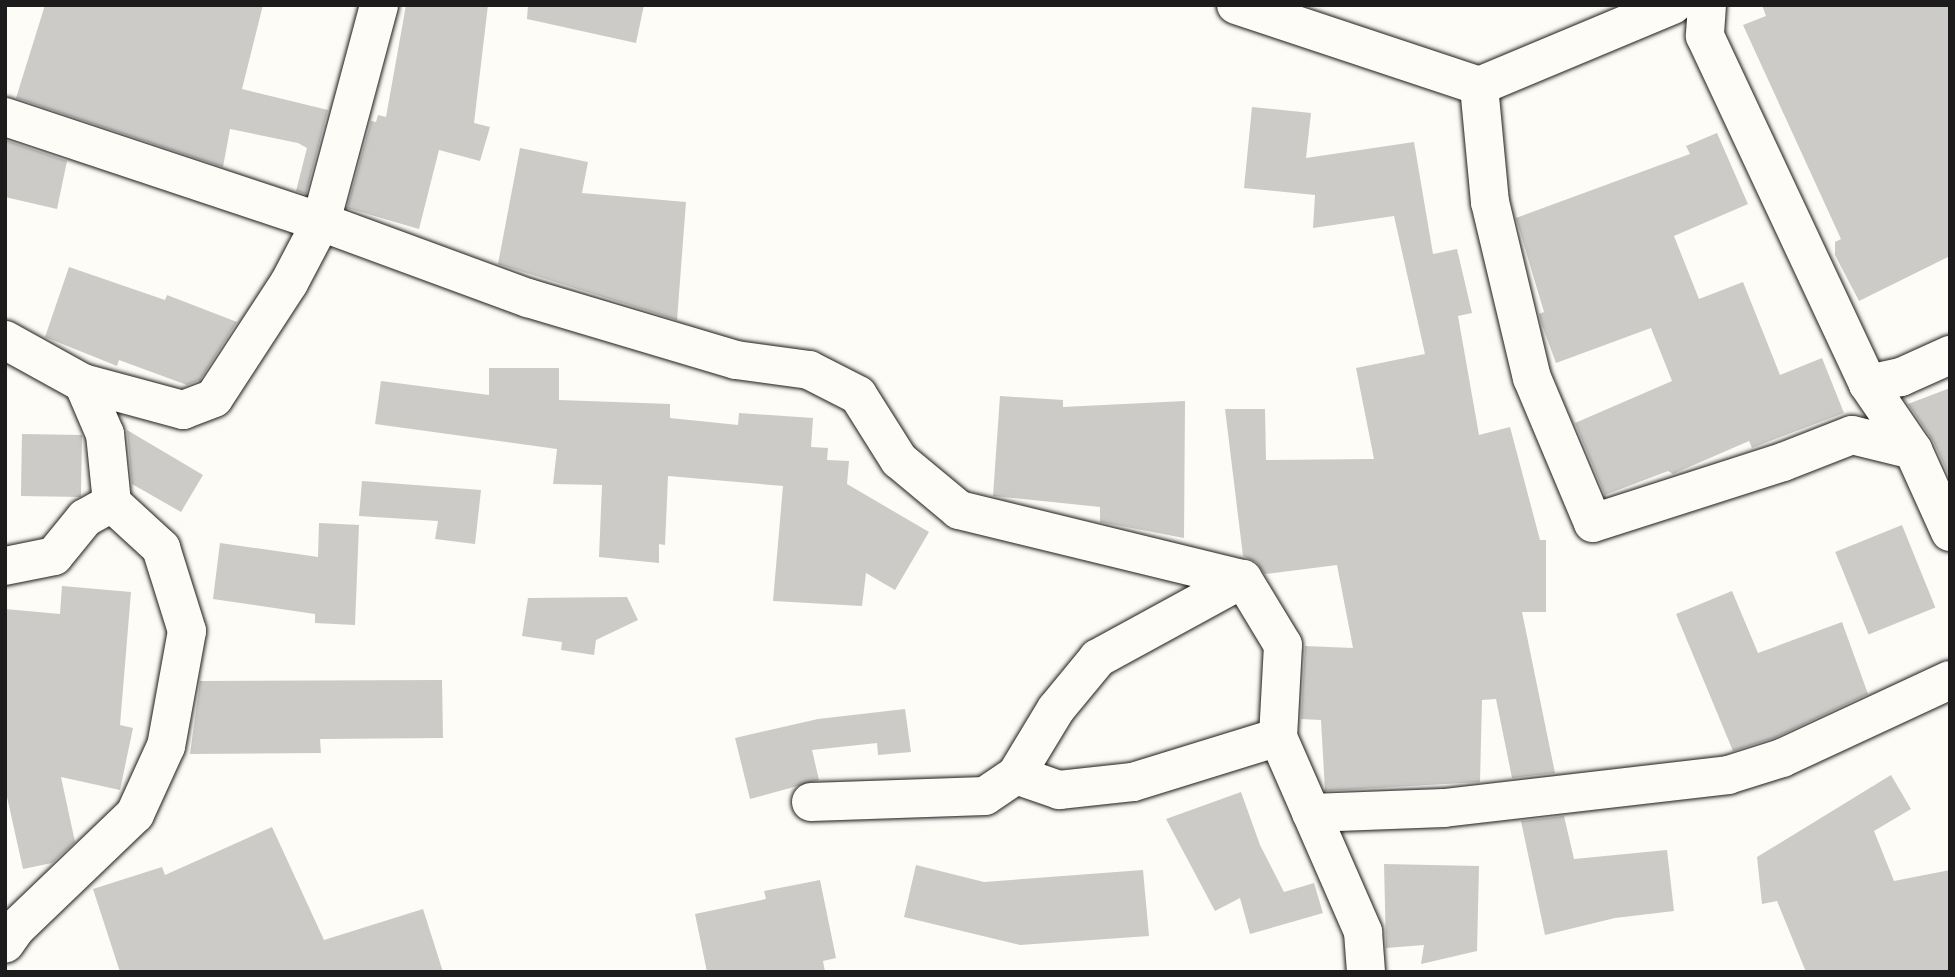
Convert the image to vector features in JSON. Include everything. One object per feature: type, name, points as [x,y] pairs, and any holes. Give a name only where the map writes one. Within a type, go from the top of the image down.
[{"type":"street","points":[[5,340],[83,383],[183,410],[214,398],[289,283],[321,222],[379,5]]},
{"type":"street","points":[[1236,5],[1479,86],[1673,5]]},
{"type":"street","points":[[1707,5],[1705,36],[1868,384],[1913,450],[1950,532]]},
{"type":"street","points":[[1479,86],[1490,202],[1532,378],[1593,523],[1783,462],[1852,435],[1913,450]]},
{"type":"street","points":[[5,117],[321,222],[528,298],[736,360],[809,370],[858,396],[899,460],[959,510],[1243,579],[1283,645],[1278,737],[1363,932],[1366,972]]},
{"type":"street","points":[[1868,384],[1901,377],[1950,355]]},
{"type":"street","points":[[5,944],[16,928],[135,814],[166,746],[187,631],[161,548],[112,503],[105,434],[83,383]]},
{"type":"street","points":[[5,566],[54,556],[85,518],[112,503]]},
{"type":"street","points":[[811,802],[985,796],[1016,775],[1056,709],[1098,658],[1243,579]]},
{"type":"street","points":[[1311,813],[1444,808],[1728,775],[1782,758],[1950,680]]},
{"type":"street","points":[[1016,775],[1059,790],[1133,782],[1278,737]]},
{"type":"building","points":[[45,5],[263,5],[242,89],[328,110],[306,194],[296,191],[307,148],[298,143],[230,129],[223,167],[16,98]]},
{"type":"building","points":[[406,5],[488,5],[474,123],[490,127],[480,161],[439,150],[419,229],[347,208],[371,121],[376,122],[378,115],[386,117]]},
{"type":"building","points":[[528,5],[644,5],[636,43],[527,19]]},
{"type":"building","points":[[1762,5],[1950,5],[1950,256],[1859,301],[1835,255],[1835,242],[1841,239],[1743,25],[1766,16]]},
{"type":"building","points":[[1252,107],[1311,113],[1306,158],[1414,142],[1433,254],[1457,249],[1472,313],[1458,316],[1479,435],[1510,427],[1540,540],[1546,540],[1546,612],[1522,612],[1555,773],[1512,778],[1496,699],[1482,700],[1480,782],[1325,791],[1321,720],[1301,719],[1305,646],[1353,648],[1337,565],[1265,574],[1256,562],[1243,556],[1225,409],[1265,409],[1266,460],[1374,459],[1356,368],[1425,354],[1394,216],[1313,228],[1315,195],[1244,188]]},
{"type":"building","points":[[1717,133],[1748,204],[1674,236],[1699,299],[1743,282],[1780,375],[1822,358],[1844,413],[1752,448],[1749,441],[1673,474],[1668,471],[1605,495],[1575,423],[1672,381],[1651,328],[1556,363],[1542,325],[1539,314],[1544,312],[1516,218],[1690,154],[1686,146]]},
{"type":"building","points":[[5,140],[67,161],[57,209],[5,197]]},
{"type":"building","points":[[520,148],[588,162],[582,193],[686,202],[677,320],[498,264]]},
{"type":"building","points":[[69,267],[165,300],[167,295],[237,322],[200,380],[187,385],[119,360],[117,366],[45,337]]},
{"type":"building","points":[[489,368],[559,368],[559,400],[670,404],[670,418],[738,425],[739,413],[813,418],[811,447],[828,448],[827,460],[849,461],[847,484],[929,532],[895,590],[866,573],[862,606],[773,601],[783,486],[668,476],[665,545],[659,544],[659,563],[599,557],[602,485],[553,484],[557,449],[375,424],[381,381],[489,395]]},
{"type":"building","points":[[1950,388],[1950,478],[1933,441],[1908,404]]},
{"type":"building","points":[[1000,396],[1063,400],[1063,407],[1185,401],[1184,538],[1100,522],[1100,507],[993,496]]},
{"type":"building","points":[[127,430],[203,475],[181,512],[132,484]]},
{"type":"building","points":[[22,434],[82,435],[81,497],[21,496]]},
{"type":"building","points":[[362,481],[481,490],[475,544],[435,539],[438,521],[359,516]]},
{"type":"building","points":[[319,523],[359,525],[355,625],[315,623],[315,614],[213,599],[220,543],[318,557]]},
{"type":"building","points":[[1902,525],[1935,608],[1869,634],[1835,552]]},
{"type":"building","points":[[62,586],[131,592],[120,725],[133,728],[120,790],[61,777],[75,842],[52,863],[23,869],[5,788],[5,609],[60,614]]},
{"type":"building","points":[[1732,591],[1758,653],[1842,622],[1868,694],[1774,738],[1733,751],[1676,614]]},
{"type":"building","points":[[627,597],[638,620],[596,640],[594,655],[561,650],[562,642],[522,636],[528,598]]},
{"type":"building","points":[[442,680],[443,738],[320,739],[321,753],[190,754],[200,681]]},
{"type":"building","points":[[905,709],[911,752],[878,755],[877,743],[812,750],[819,780],[750,799],[735,738],[818,719]]},
{"type":"building","points":[[1891,775],[1911,809],[1874,831],[1894,881],[1950,870],[1950,972],[1806,972],[1777,901],[1762,904],[1757,857]]},
{"type":"building","points":[[1241,792],[1260,845],[1284,892],[1314,883],[1323,913],[1250,934],[1240,898],[1215,911],[1166,819]]},
{"type":"building","points":[[1564,816],[1574,859],[1667,850],[1674,911],[1615,918],[1545,935],[1521,821]]},
{"type":"building","points":[[272,827],[324,940],[423,909],[443,972],[120,972],[93,889],[162,867],[165,875]]},
{"type":"building","points":[[1384,864],[1479,866],[1477,951],[1421,964],[1424,945],[1386,948]]},
{"type":"building","points":[[916,865],[984,882],[1143,870],[1149,936],[1020,945],[904,917]]},
{"type":"building","points":[[820,880],[836,958],[823,961],[825,972],[707,972],[695,914],[766,899],[764,891]]}]
